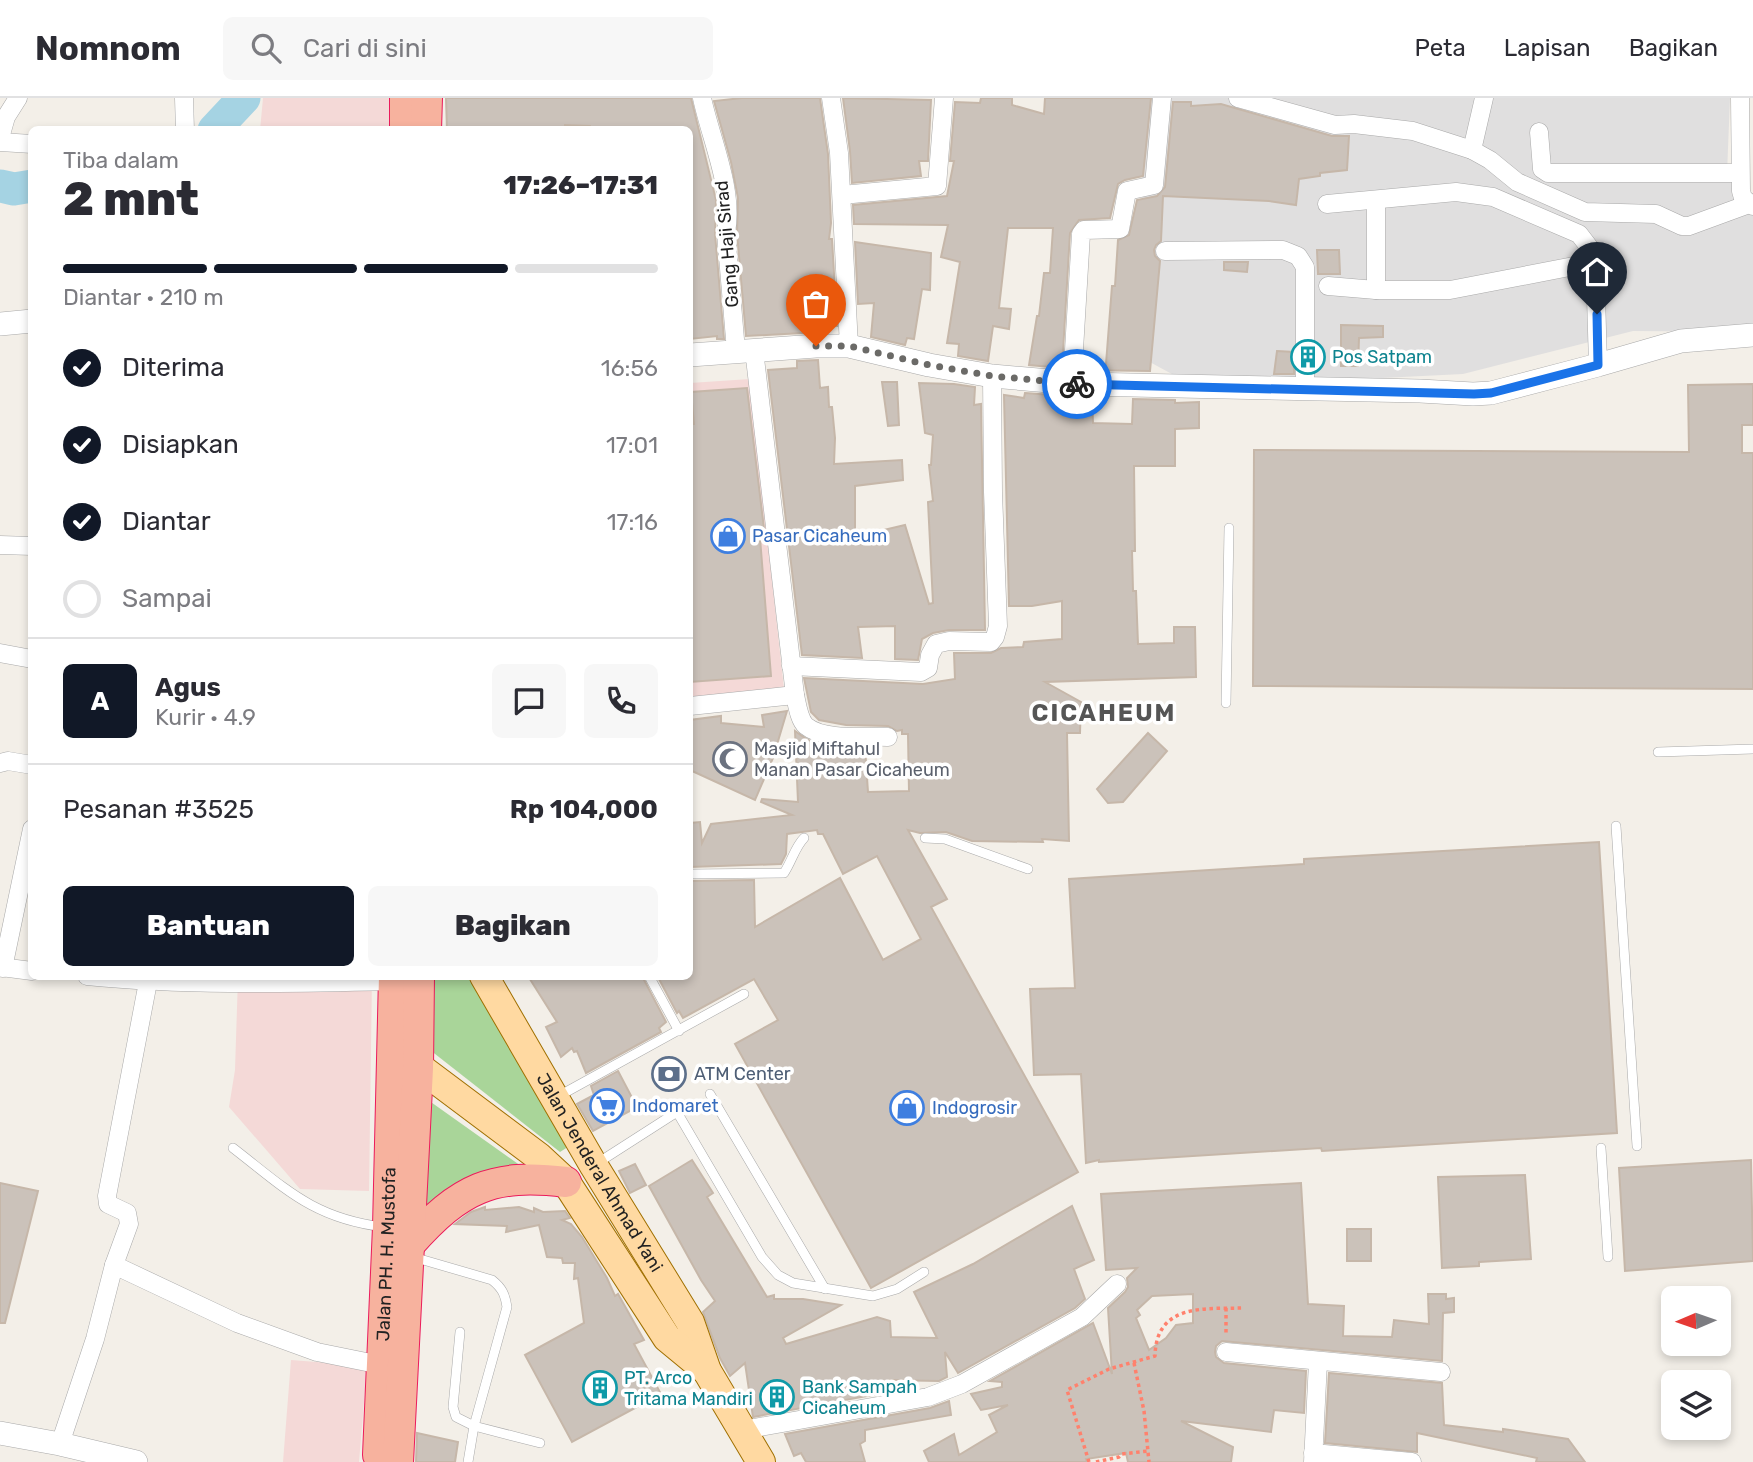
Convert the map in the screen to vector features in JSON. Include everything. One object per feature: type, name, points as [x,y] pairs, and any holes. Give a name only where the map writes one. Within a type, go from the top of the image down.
[{"type":"highway","points":[[405,98],[405,126]]},
{"type":"highway","points":[[426,126],[427,98]]},
{"type":"highway","points":[[393,1047],[402,980]]},
{"type":"highway","points":[[402,980],[418,1068]]},
{"type":"highway","name":"Jalan PH. H. Mustofa","points":[[378,1462],[382,1365],[403,1243],[393,1047]]},
{"type":"highway","name":"Jalan PH. H. Mustofa","points":[[398,1462],[403,1243],[418,1068]]},
{"type":"highway","points":[[403,1243],[440,1213],[479,1188],[519,1178],[566,1182]]},
{"type":"main road","name":"Jalan Jenderal Ahmad Yani","points":[[486,980],[594,1166],[690,1322],[707,1371],[761,1462]]},
{"type":"main road","name":"Jalan Jenderal Ahmad Yani","points":[[393,1047],[538,1157],[566,1182],[667,1338],[707,1371]]},
{"type":"main road","points":[[566,1182],[594,1166]]},
{"type":"street","points":[[18,98],[6,117],[0,140],[28,144]]},
{"type":"street","points":[[184,98],[185,126]]},
{"type":"street","name":"Gang Haji Sirad","points":[[702,98],[708,130],[718,150],[729,218],[726,233],[794,695],[801,719],[806,726],[825,735],[888,737]]},
{"type":"street","points":[[831,98],[842,195],[849,346]]},
{"type":"street","points":[[842,195],[937,186],[944,98]]},
{"type":"street","points":[[1072,383],[1081,234],[1084,230],[1120,229],[1127,191],[1153,187],[1162,98]]},
{"type":"street","points":[[1238,98],[1335,125],[1354,124],[1413,131],[1472,150],[1490,160],[1517,182],[1586,212],[1656,214],[1682,226],[1751,205],[1741,191],[1739,173],[1740,98]]},
{"type":"street","points":[[1472,150],[1484,98]]},
{"type":"street","points":[[1539,131],[1542,169],[1548,173],[1739,173]]},
{"type":"street","points":[[1327,204],[1456,192],[1493,197],[1579,234],[1589,247],[1595,262],[1598,365]]},
{"type":"street","points":[[1376,200],[1376,290]]},
{"type":"street","points":[[1166,251],[1283,250],[1298,256],[1305,267],[1305,389]]},
{"type":"street","points":[[1328,286],[1376,290],[1450,290],[1595,262]]},
{"type":"street","points":[[0,324],[28,321]]},
{"type":"street","points":[[693,355],[849,346],[929,365],[992,376],[1072,383],[1474,394],[1491,393],[1681,341],[1753,335]]},
{"type":"street","points":[[791,666],[921,672],[928,668],[930,655],[936,644],[992,642],[995,638],[998,626],[993,517],[992,376]]},
{"type":"street","points":[[0,545],[28,546]]},
{"type":"street","points":[[0,653],[28,658]]},
{"type":"street","points":[[693,706],[794,695]]},
{"type":"street","points":[[0,763],[8,761],[28,764]]},
{"type":"street","points":[[28,847],[1,968],[28,971]]},
{"type":"street","points":[[128,980],[258,984],[354,980]]},
{"type":"street","points":[[60,1444],[95,1339],[114,1265],[130,1219],[127,1213],[108,1204],[107,1196],[148,982]]},
{"type":"street","points":[[114,1265],[237,1323],[317,1352],[382,1365]]},
{"type":"street","points":[[743,1430],[928,1397],[962,1384],[1082,1317],[1117,1284]]},
{"type":"street","points":[[1226,1352],[1441,1372]]},
{"type":"street","points":[[1318,1362],[1313,1457],[1412,1462]]},
{"type":"street","points":[[0,1433],[136,1462]]},
{"type":"lane","points":[[1226,703],[1228,528]]},
{"type":"lane","points":[[1658,752],[1753,749]]},
{"type":"lane","points":[[1616,826],[1637,1146]]},
{"type":"lane","points":[[693,874],[784,873],[793,860],[798,844],[804,838]]},
{"type":"lane","points":[[925,838],[945,839],[1027,869]]},
{"type":"lane","points":[[651,980],[679,1031]]},
{"type":"lane","points":[[555,1098],[744,994]]},
{"type":"lane","points":[[710,1094],[825,1289]]},
{"type":"lane","points":[[594,1166],[677,1112],[762,1257],[778,1275],[793,1283],[873,1296],[897,1289],[924,1272]]},
{"type":"lane","points":[[233,1148],[301,1202],[324,1213],[361,1224],[492,1280],[501,1287],[506,1296],[507,1307],[474,1426],[468,1462]]},
{"type":"lane","points":[[1601,1148],[1608,1257]]},
{"type":"lane","points":[[460,1332],[453,1413],[474,1426],[540,1443]]},
{"type":"path","points":[[1226,1308],[1226,1352]]},
{"type":"path","points":[[1089,1462],[1067,1390],[1109,1370],[1155,1356],[1156,1339],[1174,1317],[1191,1310],[1243,1308]]},
{"type":"path","points":[[1134,1363],[1144,1411],[1149,1462]]},
{"type":"path","points":[[1096,1462],[1122,1454],[1148,1451]]},
{"type":"shaded area","points":[[263,98],[392,98],[390,126],[260,126]]},
{"type":"shaded area","points":[[1140,98],[1730,98],[1727,174],[1753,208],[1753,332],[1633,331],[1463,374],[1196,387],[1146,360]]},
{"type":"shaded area","name":"Pasar Cicaheum","points":[[750,379],[784,689],[693,697],[693,383]]},
{"type":"shaded area","points":[[238,980],[372,980],[369,1191],[300,1189],[229,1107],[235,1070]]},
{"type":"shaded area","points":[[291,1360],[367,1366],[359,1462],[283,1462]]},
{"type":"green space","points":[[432,980],[472,980],[571,1145],[560,1152],[430,1050]]},
{"type":"green space","points":[[428,1100],[521,1166],[492,1172],[479,1178],[420,1221]]},
{"type":"building","points":[[446,98],[691,98],[716,200],[715,234],[724,339],[717,339],[717,336],[693,339],[693,126],[447,126]]},
{"type":"building","points":[[742,98],[820,98],[828,154],[831,223],[829,239],[832,239],[837,326],[820,325],[820,332],[746,336],[737,233],[738,198],[714,101]]},
{"type":"building","points":[[843,98],[931,100],[928,161],[919,161],[921,176],[852,183]]},
{"type":"building","points":[[981,98],[1012,98],[1012,105],[1044,114],[1045,98],[1151,98],[1143,176],[1118,184],[1110,218],[1079,220],[1070,233],[1062,368],[1029,365],[1044,273],[1050,273],[1053,228],[1008,228],[999,308],[1011,309],[1009,329],[993,326],[988,361],[958,356],[959,344],[947,343],[960,262],[941,257],[948,225],[854,224],[853,205],[947,196],[954,161],[950,161],[955,102],[980,103]]},
{"type":"building","points":[[1173,102],[1191,102],[1191,106],[1221,104],[1332,136],[1349,136],[1347,170],[1299,179],[1296,205],[1269,201],[1163,196],[1161,241],[1154,250],[1160,261],[1150,371],[1084,370],[1085,364],[1106,364],[1118,240],[1129,235],[1137,200],[1157,196],[1165,187]]},
{"type":"building","points":[[855,242],[931,253],[930,290],[922,289],[914,339],[907,338],[905,345],[871,337],[874,303],[858,304]]},
{"type":"building","points":[[1317,250],[1339,250],[1340,274],[1318,274]]},
{"type":"building","points":[[1224,262],[1248,262],[1247,272],[1224,270]]},
{"type":"building","points":[[1341,325],[1383,326],[1383,337],[1359,338],[1358,366],[1341,366]]},
{"type":"building","points":[[1277,351],[1294,352],[1294,374],[1274,374]]},
{"type":"building","points":[[818,360],[820,388],[828,387],[829,407],[832,407],[834,464],[902,460],[903,480],[855,486],[855,532],[867,531],[867,534],[905,525],[929,604],[933,603],[928,502],[933,501],[929,465],[933,435],[925,433],[919,383],[975,387],[974,405],[981,404],[985,630],[933,633],[922,639],[918,660],[895,659],[895,626],[858,627],[862,658],[802,655],[768,370],[797,368],[797,361]]},
{"type":"building","points":[[882,382],[897,382],[899,425],[888,426]]},
{"type":"building","points":[[1753,384],[1753,425],[1742,425],[1742,453],[1753,453],[1753,689],[1253,686],[1254,450],[1689,452],[1688,385]]},
{"type":"building","name":"Pasar Cicaheum","points":[[747,388],[765,537],[760,538],[771,676],[693,682],[693,392]]},
{"type":"building","points":[[1025,393],[1092,398],[1093,423],[1132,424],[1133,399],[1199,402],[1199,428],[1175,429],[1175,466],[1134,466],[1135,551],[1132,551],[1138,644],[1174,643],[1174,627],[1195,627],[1196,677],[1045,682],[1081,702],[1080,733],[1067,733],[1069,841],[972,841],[946,832],[920,833],[908,830],[947,899],[931,907],[1078,1172],[871,1288],[735,1044],[778,1020],[754,979],[683,1018],[679,1011],[677,1013],[660,980],[693,980],[693,881],[754,880],[755,927],[840,878],[883,960],[921,939],[877,856],[843,874],[823,834],[818,834],[817,830],[787,834],[786,854],[781,864],[693,867],[693,823],[700,822],[702,843],[711,824],[792,815],[761,802],[762,799],[798,802],[795,731],[821,745],[865,748],[868,792],[909,791],[908,734],[902,734],[902,730],[897,731],[888,726],[846,725],[819,720],[811,712],[804,678],[923,684],[955,679],[954,653],[991,653],[1001,648],[1023,647],[1024,642],[1062,639],[1062,601],[1032,606],[1009,606],[1004,395],[1024,398]]},
{"type":"building","points":[[787,711],[773,758],[755,800],[693,771],[693,720],[721,716],[721,723],[764,727],[762,715]]},
{"type":"building","points":[[1148,733],[1167,751],[1123,802],[1108,803],[1097,789]]},
{"type":"building","points":[[1599,842],[1617,1133],[1322,1151],[1321,1148],[1099,1160],[1086,1163],[1081,1074],[1034,1075],[1030,989],[1075,988],[1069,879],[1304,864],[1304,859]]},
{"type":"building","points":[[531,980],[644,980],[666,1022],[659,1028],[661,1032],[586,1073],[577,1051],[574,1052],[572,1048],[561,1057],[546,1027],[557,1022]]},
{"type":"building","name":"Indomaret","points":[[618,1071],[637,1107],[593,1131],[577,1104],[594,1095],[591,1086]]},
{"type":"building","points":[[692,1160],[713,1193],[707,1197],[767,1297],[774,1295],[774,1299],[803,1299],[841,1305],[783,1338],[786,1344],[877,1317],[890,1321],[891,1337],[937,1338],[914,1292],[973,1264],[1072,1206],[1094,1260],[1074,1269],[1085,1299],[1075,1308],[958,1373],[945,1352],[947,1377],[939,1381],[888,1380],[889,1392],[753,1417],[745,1363],[730,1376],[720,1358],[703,1312],[715,1301],[649,1186]]},
{"type":"building","points":[[1751,1160],[1753,1261],[1625,1271],[1619,1168]]},
{"type":"building","points":[[635,1164],[646,1185],[630,1193],[619,1171]]},
{"type":"building","points":[[1525,1175],[1531,1259],[1479,1262],[1479,1266],[1442,1268],[1438,1177]]},
{"type":"building","points":[[0,1183],[38,1191],[5,1323],[0,1323]]},
{"type":"building","points":[[1301,1183],[1308,1304],[1344,1306],[1343,1336],[1392,1337],[1394,1320],[1429,1324],[1428,1294],[1446,1294],[1446,1299],[1454,1298],[1454,1312],[1443,1313],[1442,1361],[1222,1341],[1216,1346],[1215,1352],[1216,1357],[1224,1363],[1306,1371],[1304,1413],[1274,1410],[1271,1432],[1181,1421],[1233,1447],[1231,1462],[1128,1462],[1126,1453],[1086,1459],[1087,1462],[929,1462],[924,1451],[954,1434],[959,1455],[997,1432],[989,1415],[1008,1405],[981,1410],[971,1394],[1002,1387],[1002,1382],[990,1381],[1093,1323],[1112,1374],[1108,1308],[1125,1292],[1128,1287],[1127,1278],[1137,1268],[1106,1270],[1101,1194]],"holes":[[[1193,1294],[1193,1323],[1176,1325],[1166,1338],[1149,1350],[1136,1318],[1140,1315],[1137,1310],[1152,1296]]]},
{"type":"building","points":[[485,1207],[485,1210],[519,1207],[534,1212],[534,1208],[543,1212],[565,1211],[570,1218],[562,1220],[571,1224],[582,1237],[615,1296],[618,1294],[644,1340],[634,1344],[661,1394],[572,1442],[525,1355],[584,1323],[578,1278],[574,1279],[575,1263],[563,1263],[562,1258],[547,1257],[539,1225],[506,1232],[507,1226],[455,1224],[471,1212]]},
{"type":"building","points":[[1347,1229],[1371,1229],[1371,1261],[1347,1261]]},
{"type":"building","points":[[1329,1373],[1442,1383],[1444,1425],[1503,1432],[1503,1429],[1568,1439],[1585,1462],[1536,1462],[1537,1458],[1417,1433],[1417,1452],[1325,1443]]},
{"type":"building","points":[[949,1401],[951,1415],[865,1430],[865,1441],[860,1444],[865,1462],[806,1462],[801,1453],[794,1456],[785,1434],[930,1408]]},
{"type":"building","points":[[417,1433],[458,1442],[455,1462],[416,1462]]},
{"type":"waterway","points":[[218,126],[244,98]]},
{"type":"waterway","points":[[0,186],[14,189],[28,187]]},
{"type":"way so far","points":[[816,346],[849,346],[929,365],[992,376],[1077,384]]},
{"type":"place","name":"Pos Satpam","points":[[1308,357]]},
{"type":"place","name":"Pasar Cicaheum","points":[[728,536]]},
{"type":"place","name":"Masjid Miftahul Manan Pasar Cicaheum","points":[[730,759]]},
{"type":"place","name":"ATM Center","points":[[669,1074]]},
{"type":"place","name":"Indomaret","points":[[607,1106]]},
{"type":"place","name":"Indogrosir","points":[[907,1108]]},
{"type":"place","name":"PT. Arco Tritama Mandiri","points":[[600,1388]]},
{"type":"place","name":"Bank Sampah Cicaheum","points":[[777,1397]]},
{"type":"district","name":"CICAHEUM","points":[[1104,713]]},
{"type":"route","points":[[1077,384],[1491,393],[1598,365],[1597,314]]}]
